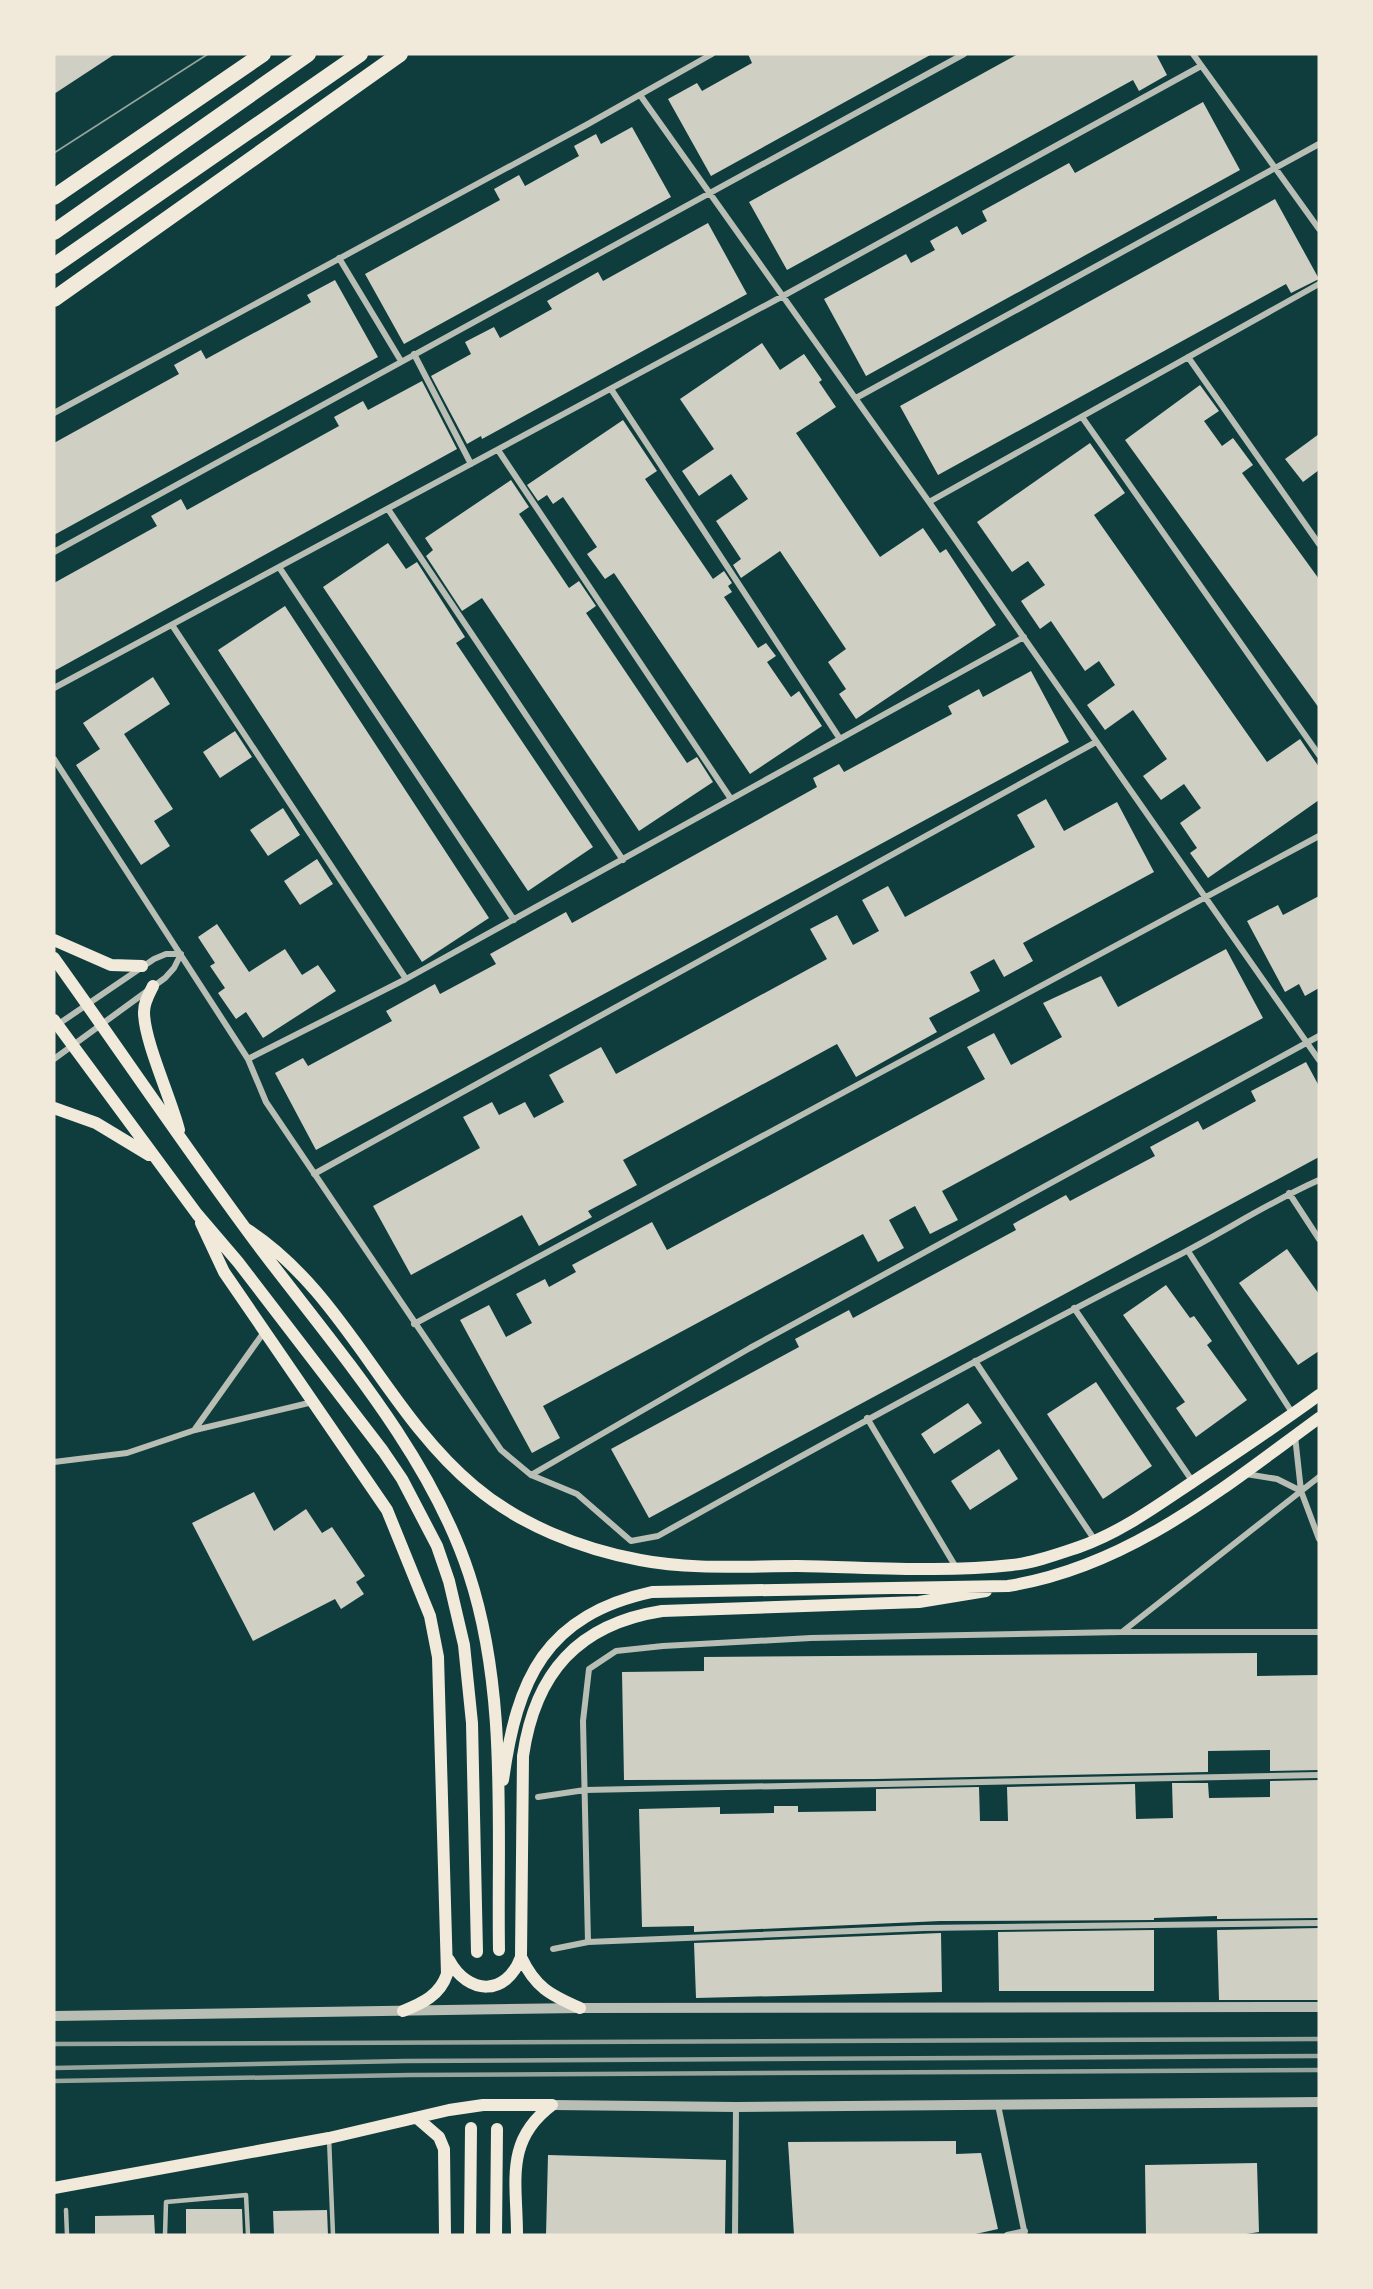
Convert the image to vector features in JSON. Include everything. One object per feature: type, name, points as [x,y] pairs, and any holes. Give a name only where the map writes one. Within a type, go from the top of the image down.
[{"type":"highway","points":[[54,197],[263,54]]},
{"type":"highway","points":[[54,232],[308,54]]},
{"type":"highway","points":[[54,266],[360,54]]},
{"type":"highway","points":[[54,298],[400,54]]},
{"type":"main road","points":[[54,940],[111,965],[142,966]]},
{"type":"main road","points":[[54,958],[245,1228],[402,1438],[439,1501],[455,1537],[478,1609],[493,1683],[499,1950]]},
{"type":"main road","points":[[153,986],[146,999],[145,1024],[172,1102],[181,1138]]},
{"type":"main road","points":[[55,1024],[197,1214],[238,1262],[383,1451],[402,1479],[437,1546],[458,1615],[470,1686],[477,1952]]},
{"type":"main road","points":[[54,1108],[96,1123],[156,1160]]},
{"type":"main road","points":[[197,1214],[224,1272],[387,1510],[430,1616],[438,1657],[448,1959],[444,1984],[434,1995],[403,2010]]},
{"type":"main road","points":[[245,1228],[267,1242],[307,1279],[431,1443],[455,1471],[478,1490],[533,1524],[590,1548],[667,1564],[957,1569],[1015,1565],[1082,1546],[1151,1510],[1319,1395]]},
{"type":"main road","points":[[448,1959],[462,1978],[471,1984],[483,1987],[495,1986],[506,1980],[513,1973],[521,1957],[523,1756],[527,1728],[536,1702],[549,1679],[579,1643],[613,1623],[634,1616],[662,1611],[919,1602],[959,1597],[1057,1575],[1107,1557],[1170,1524],[1245,1474],[1319,1418]]},
{"type":"main road","points":[[497,1820],[510,1739],[528,1678],[546,1652],[567,1629],[593,1611],[621,1599],[652,1592],[1008,1586]]},
{"type":"main road","points":[[521,1957],[537,1984],[554,1996],[580,2008]]},
{"type":"main road","points":[[54,2188],[329,2138],[483,2105],[552,2105]]},
{"type":"main road","points":[[517,2235],[517,2156],[520,2141],[537,2116],[552,2105]]},
{"type":"main road","points":[[417,2118],[439,2137],[444,2149],[446,2235]]},
{"type":"main road","points":[[470,2235],[471,2128]]},
{"type":"main road","points":[[496,2235],[497,2129]]},
{"type":"street","points":[[54,413],[712,54]]},
{"type":"street","points":[[54,552],[964,54]]},
{"type":"street","points":[[1193,54],[1319,229]]},
{"type":"street","points":[[54,688],[783,296],[1201,66]]},
{"type":"street","points":[[640,95],[856,398],[1319,1060]]},
{"type":"street","points":[[856,398],[1319,144]]},
{"type":"street","points":[[339,258],[401,361]]},
{"type":"street","points":[[929,502],[1319,284]]},
{"type":"street","points":[[414,354],[471,464]]},
{"type":"street","points":[[1188,357],[1319,544]]},
{"type":"street","points":[[611,389],[840,739]]},
{"type":"street","points":[[1082,417],[1319,755]]},
{"type":"street","points":[[498,450],[731,799]]},
{"type":"street","points":[[388,509],[623,860]]},
{"type":"street","points":[[279,567],[514,920]]},
{"type":"street","points":[[172,625],[406,979]]},
{"type":"street","points":[[248,1059],[406,979],[1024,637]]},
{"type":"street","points":[[314,1174],[1096,742]]},
{"type":"street","points":[[54,759],[248,1059],[267,1102],[414,1324],[501,1449],[531,1475],[577,1494],[632,1541],[658,1536],[867,1418],[1074,1308],[1188,1251],[1289,1193],[1319,1179]]},
{"type":"street","points":[[414,1324],[1319,836]]},
{"type":"street","points":[[55,1024],[142,966],[166,954],[181,954]]},
{"type":"street","points":[[54,1059],[153,986],[174,968],[181,954]]},
{"type":"street","points":[[531,1475],[781,1331],[1319,1036]]},
{"type":"street","points":[[1289,1193],[1319,1239]]},
{"type":"street","points":[[1188,1251],[1293,1414]]},
{"type":"street","points":[[1074,1308],[1193,1482]]},
{"type":"street","points":[[195,1430],[264,1332]]},
{"type":"street","points":[[975,1361],[1095,1539]]},
{"type":"street","points":[[54,1462],[127,1453],[195,1430],[314,1401]]},
{"type":"street","points":[[867,1418],[957,1569]]},
{"type":"street","points":[[1294,1436],[1302,1491],[1319,1539]]},
{"type":"street","points":[[1245,1474],[1277,1479],[1302,1491]]},
{"type":"street","points":[[1122,1632],[1319,1477]]},
{"type":"street","points":[[588,1942],[583,1721],[589,1669],[616,1651],[810,1638],[1122,1632],[1319,1632]]},
{"type":"street","points":[[538,1797],[585,1790],[1319,1775]]},
{"type":"street","points":[[553,1949],[588,1942],[924,1928],[1319,1923]]},
{"type":"street","points":[[54,2016],[580,2008],[1319,2007]]},
{"type":"street","points":[[552,2105],[736,2107],[1319,2102]]},
{"type":"street","points":[[998,2105],[1025,2233],[1007,2235]]},
{"type":"street","points":[[735,2235],[736,2107]]},
{"type":"lane","points":[[329,2138],[333,2235]]},
{"type":"lane","points":[[165,2235],[165,2202],[246,2195],[248,2235]]},
{"type":"lane","points":[[66,2210],[67,2235]]},
{"type":"building","points":[[54,54],[115,54],[54,94]]},
{"type":"building","points":[[748,54],[932,54],[711,176],[668,99],[697,83],[702,91],[752,63]]},
{"type":"building","points":[[1018,54],[1156,54],[1167,75],[1139,91],[1133,80],[787,270],[749,202]]},
{"type":"building","points":[[1203,102],[1240,170],[866,376],[824,299],[906,254],[911,263],[935,250],[930,241],[957,226],[962,235],[987,221],[982,211],[1069,163],[1075,173]]},
{"type":"building","points":[[632,127],[671,197],[404,344],[365,274],[500,200],[494,189],[519,175],[525,186],[579,156],[574,146],[596,134],[601,144]]},
{"type":"building","points":[[1275,199],[1319,279],[1291,293],[1286,284],[938,475],[900,406]]},
{"type":"building","points":[[708,223],[747,294],[482,439],[481,436],[467,444],[431,376],[471,354],[465,342],[494,327],[500,338],[552,309],[547,301],[598,272],[603,281]]},
{"type":"building","points":[[335,280],[378,357],[54,535],[54,443],[179,374],[174,365],[201,350],[206,359],[311,302],[307,295]]},
{"type":"building","points":[[762,343],[780,370],[804,354],[822,380],[819,382],[836,407],[796,433],[880,557],[923,528],[940,553],[946,549],[996,625],[856,719],[839,694],[846,689],[828,662],[846,649],[780,551],[741,578],[733,565],[741,559],[716,521],[748,499],[731,474],[699,496],[682,471],[714,449],[680,399]]},
{"type":"building","points":[[422,381],[457,449],[54,671],[54,583],[157,526],[151,516],[181,499],[187,510],[339,426],[334,417],[363,401],[368,410]]},
{"type":"building","points":[[1200,385],[1219,411],[1204,421],[1222,446],[1233,438],[1253,465],[1242,473],[1319,579],[1319,708],[1125,440]]},
{"type":"building","points":[[623,420],[657,471],[645,479],[713,579],[724,571],[732,583],[728,586],[732,592],[724,597],[758,648],[766,643],[776,656],[767,662],[791,697],[799,691],[822,726],[750,774],[614,573],[605,579],[587,554],[597,547],[563,497],[553,504],[547,495],[538,501],[527,485]]},
{"type":"building","points":[[1319,434],[1319,470],[1303,482],[1285,459]]},
{"type":"building","points":[[1090,443],[1125,493],[1094,515],[1267,762],[1300,739],[1319,767],[1319,800],[1208,878],[1190,853],[1197,848],[1180,823],[1201,808],[1184,784],[1161,800],[1143,776],[1167,759],[1133,710],[1105,730],[1087,705],[1115,685],[1099,661],[1085,671],[1051,621],[1040,629],[1021,601],[1045,585],[1028,561],[1012,572],[977,522]]},
{"type":"building","points":[[511,480],[529,507],[519,514],[569,588],[579,581],[596,606],[586,613],[687,763],[697,757],[713,782],[639,831],[482,598],[462,611],[426,556],[433,550],[425,538]]},
{"type":"building","points":[[388,543],[406,569],[417,562],[465,637],[456,643],[593,847],[528,891],[323,587]]},
{"type":"building","points":[[285,606],[489,918],[422,962],[218,650]]},
{"type":"building","points":[[1031,671],[1069,742],[316,1150],[275,1073],[303,1058],[308,1066],[392,1021],[386,1011],[435,984],[440,994],[496,964],[490,954],[566,912],[572,923],[817,787],[813,778],[839,764],[844,772],[952,714],[948,706],[979,689],[983,697]]},
{"type":"building","points":[[153,677],[170,704],[124,734],[173,809],[154,821],[170,846],[141,865],[76,765],[100,749],[83,723]]},
{"type":"building","points":[[235,731],[252,757],[220,778],[203,752]]},
{"type":"building","points":[[1046,799],[1064,831],[1117,802],[1154,872],[1023,943],[1033,961],[1004,977],[994,959],[970,972],[980,991],[929,1018],[937,1032],[856,1077],[837,1044],[623,1160],[637,1185],[588,1211],[592,1217],[539,1246],[522,1215],[411,1275],[373,1206],[480,1148],[463,1117],[492,1102],[499,1115],[525,1102],[534,1118],[564,1102],[549,1075],[601,1047],[616,1074],[827,959],[810,929],[837,915],[853,945],[879,931],[862,900],[888,886],[905,917],[1035,847],[1017,815]]},
{"type":"building","points":[[283,808],[300,835],[268,856],[250,830]]},
{"type":"building","points":[[317,859],[333,884],[300,905],[284,881]]},
{"type":"building","points":[[1319,896],[1319,988],[1305,996],[1299,984],[1285,992],[1247,921],[1278,905],[1283,915]]},
{"type":"building","points":[[217,924],[249,972],[285,949],[302,975],[318,965],[336,991],[263,1038],[246,1012],[236,1019],[218,993],[225,988],[210,966],[215,963],[198,937]]},
{"type":"building","points":[[1226,949],[1263,1018],[942,1191],[958,1220],[930,1234],[915,1206],[889,1220],[904,1248],[878,1262],[863,1234],[543,1406],[560,1438],[532,1453],[460,1320],[489,1305],[506,1337],[532,1323],[516,1294],[545,1279],[549,1287],[576,1272],[572,1265],[652,1222],[667,1250],[985,1079],[967,1047],[994,1033],[1011,1065],[1062,1037],[1043,1003],[1101,976],[1118,1007]]},
{"type":"building","points":[[1306,1062],[1319,1086],[1319,1157],[649,1518],[611,1449],[799,1347],[795,1339],[849,1310],[853,1318],[1016,1230],[1013,1224],[1066,1195],[1070,1201],[1155,1156],[1150,1147],[1198,1121],[1203,1130],[1256,1101],[1251,1091]]},
{"type":"building","points":[[1287,1249],[1319,1294],[1319,1351],[1298,1365],[1239,1283]]},
{"type":"building","points":[[1166,1285],[1190,1318],[1194,1316],[1212,1341],[1207,1345],[1247,1400],[1196,1437],[1176,1408],[1185,1402],[1123,1315]]},
{"type":"building","points":[[1096,1382],[1152,1466],[1103,1499],[1047,1414]]},
{"type":"building","points":[[968,1403],[982,1423],[934,1454],[921,1434]]},
{"type":"building","points":[[999,1449],[1018,1479],[970,1510],[951,1481]]},
{"type":"building","points":[[254,1492],[274,1531],[306,1509],[322,1533],[332,1527],[365,1576],[356,1582],[364,1594],[341,1609],[335,1599],[253,1641],[192,1523]]},
{"type":"building","points":[[1257,1653],[1257,1676],[1319,1675],[1319,1770],[1270,1771],[1270,1750],[1208,1751],[1208,1772],[875,1779],[624,1780],[622,1672],[704,1671],[704,1657]]},
{"type":"building","points":[[1319,1780],[1319,1918],[1217,1919],[1217,1916],[1154,1918],[1154,1920],[940,1921],[694,1932],[694,1926],[642,1927],[639,1809],[720,1807],[720,1814],[774,1813],[774,1806],[798,1806],[798,1812],[876,1811],[876,1789],[979,1787],[980,1821],[1008,1821],[1007,1787],[1135,1784],[1136,1819],[1173,1818],[1172,1783],[1208,1783],[1209,1798],[1270,1797],[1270,1781]]},
{"type":"building","points":[[1319,1928],[1319,2000],[1219,2000],[1217,1930]]},
{"type":"building","points":[[1154,1930],[1154,1991],[999,1991],[998,1932]]},
{"type":"building","points":[[941,1933],[942,1992],[696,1998],[694,1943]]},
{"type":"building","points":[[956,2141],[956,2154],[981,2153],[998,2229],[971,2235],[794,2235],[788,2142]]},
{"type":"building","points":[[548,2155],[726,2160],[725,2235],[546,2235]]},
{"type":"building","points":[[1257,2163],[1259,2232],[1240,2235],[1146,2235],[1145,2165]]},
{"type":"building","points":[[186,2209],[242,2209],[243,2235],[186,2235]]},
{"type":"building","points":[[327,2210],[328,2235],[274,2235],[273,2211]]},
{"type":"building","points":[[154,2215],[155,2235],[95,2235],[95,2216]]},
{"type":"tram line","points":[[54,153],[208,54]]},
{"type":"railway","points":[[54,2044],[1319,2039]]},
{"type":"railway","points":[[54,2068],[405,2061],[1319,2056]]},
{"type":"railway","points":[[54,2081],[410,2075],[1319,2070]]}]
